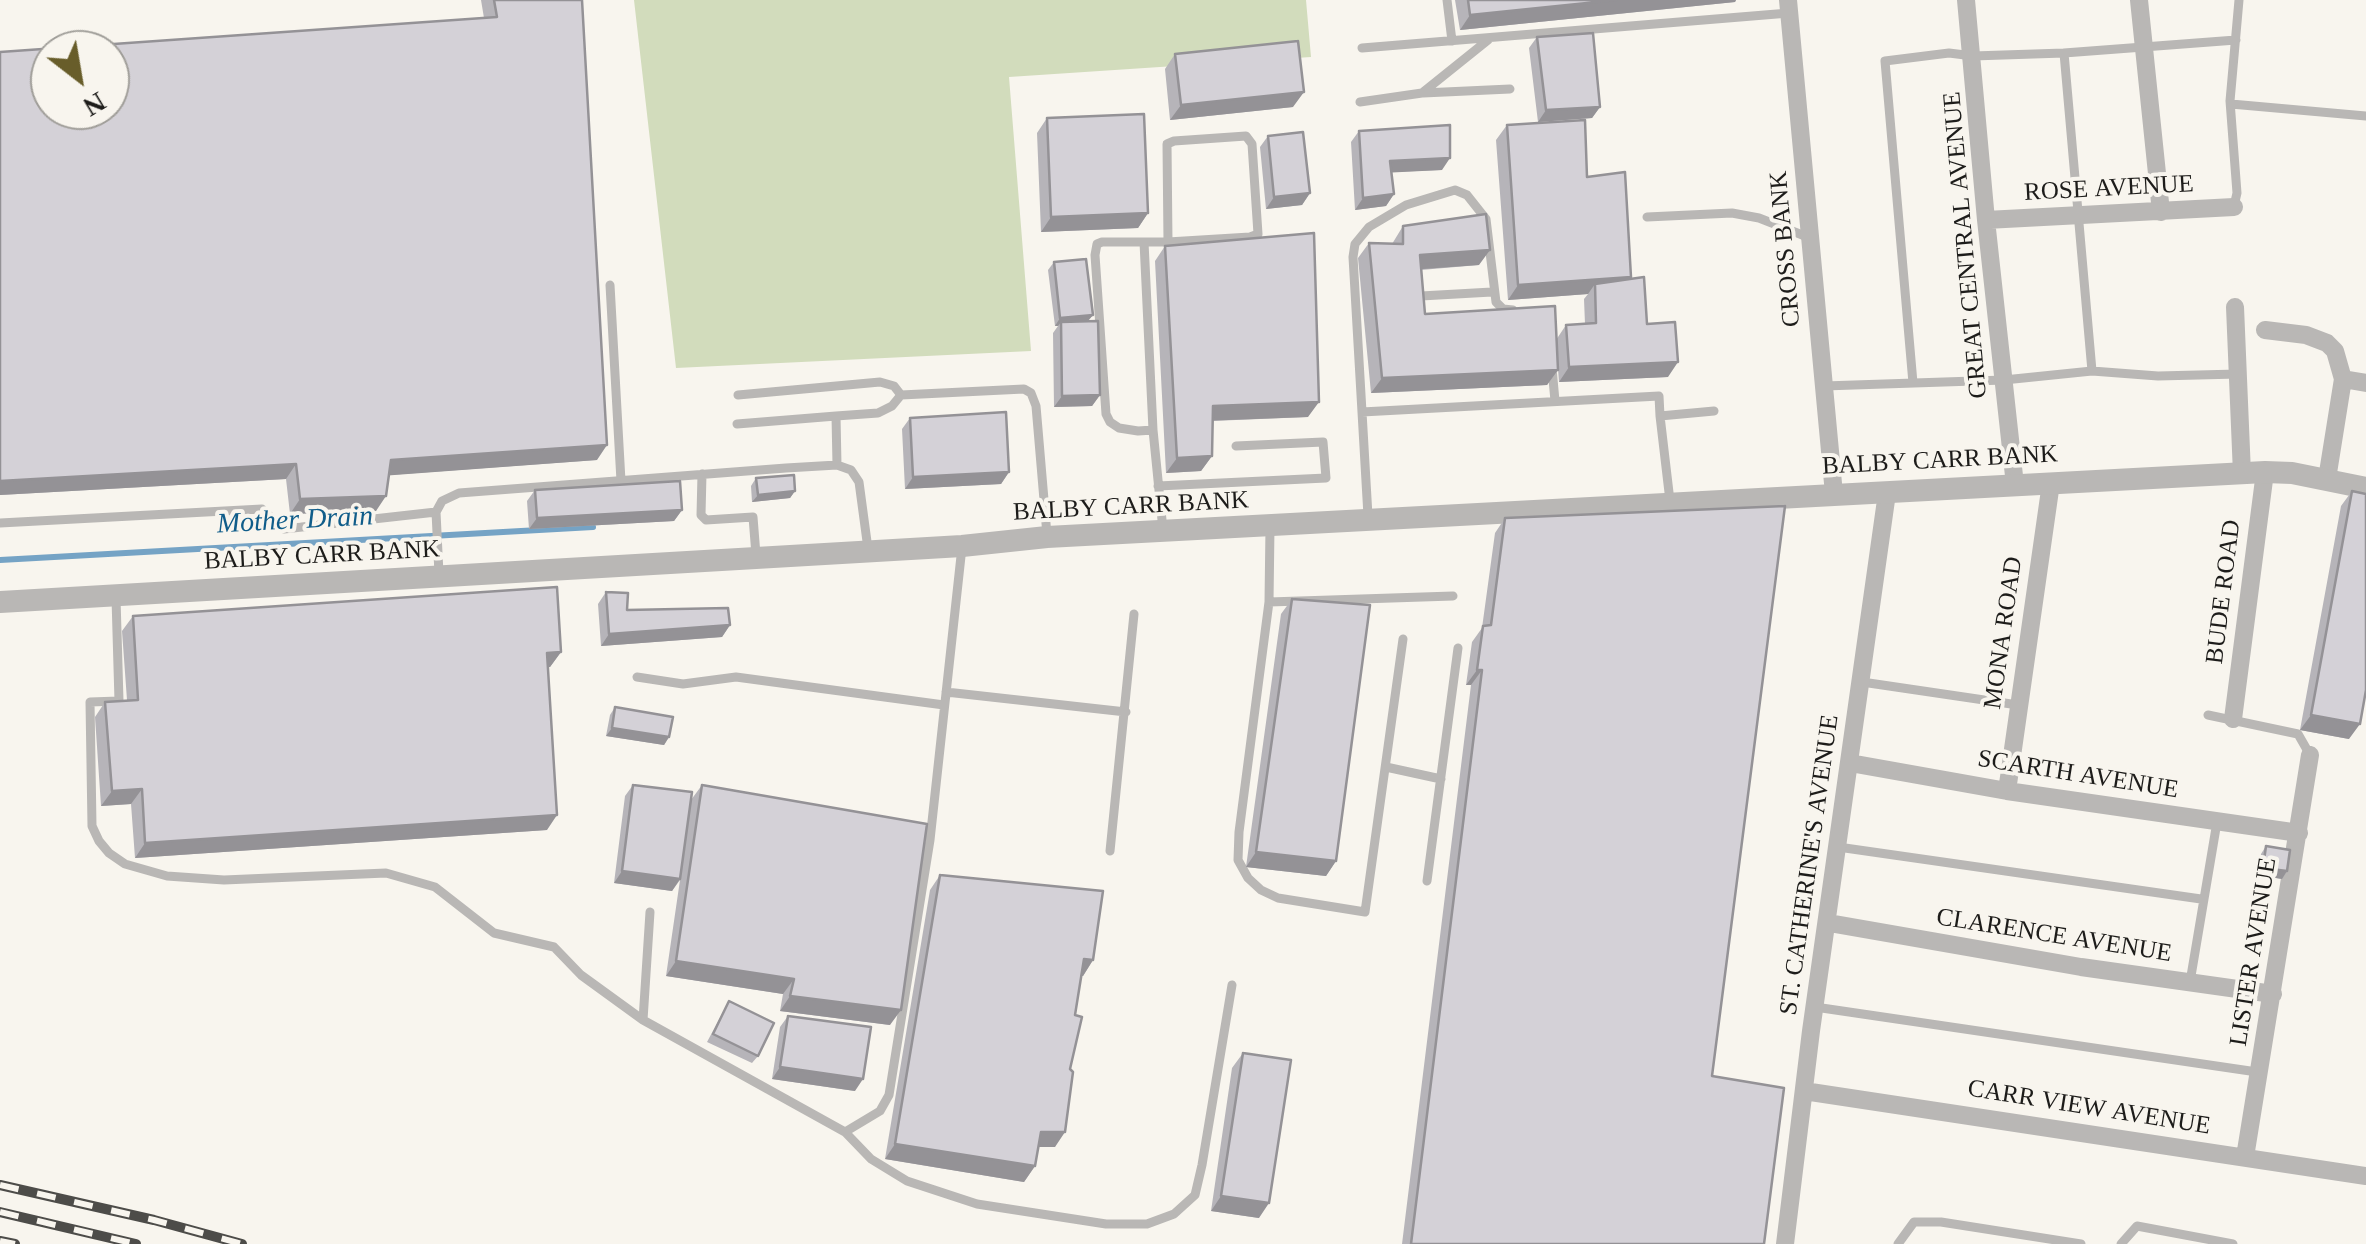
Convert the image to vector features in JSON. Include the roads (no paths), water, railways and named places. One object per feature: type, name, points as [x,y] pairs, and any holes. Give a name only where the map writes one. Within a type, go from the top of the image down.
[{"type":"street","name":"GREAT CENTRAL AVENUE","points":[[1966,0],[2015,485]]},
{"type":"street","points":[[2140,0],[2162,212]]},
{"type":"street","name":"CROSS BANK","points":[[1789,7],[1834,494]]},
{"type":"street","name":"ROSE AVENUE","points":[[1986,220],[2234,206]]},
{"type":"street","name":"BUDE ROAD","points":[[2234,718],[2254,473],[2238,374],[2235,307]]},
{"type":"street","points":[[2265,330],[2306,335],[2335,351],[2343,379],[2327,479]]},
{"type":"street","points":[[2343,379],[2366,383]]},
{"type":"street","name":"BALBY CARR BANK","points":[[0,602],[869,552],[1047,538],[2254,473],[2327,479],[2366,488]]},
{"type":"street","name":"MONA ROAD","points":[[2008,791],[2051,483]]},
{"type":"street","name":"ST. CATHERINE'S AVENUE","points":[[1785,1244],[1887,493]]},
{"type":"street","name":"LISTER AVENUE","points":[[2245,1157],[2310,755]]},
{"type":"street","name":"SCARTH AVENUE","points":[[1850,763],[2298,834]]},
{"type":"street","name":"CLARENCE AVENUE","points":[[1829,923],[1943,945],[2273,994]]},
{"type":"street","name":"CARR VIEW AVENUE","points":[[1804,1091],[2366,1176]]},
{"type":"lane","points":[[1447,0],[1452,41]]},
{"type":"lane","points":[[2234,206],[2231,104],[2239,0]]},
{"type":"lane","points":[[1362,48],[1789,7]]},
{"type":"lane","points":[[1422,93],[1490,38]]},
{"type":"lane","points":[[1913,383],[1885,61],[1949,54],[2064,53],[2236,40]]},
{"type":"lane","points":[[2064,53],[2092,372]]},
{"type":"lane","points":[[1360,102],[1422,93],[1510,90]]},
{"type":"lane","points":[[2231,104],[2366,116]]},
{"type":"lane","points":[[1153,430],[1119,428],[1106,414],[1097,244],[1168,242],[1258,234],[1252,144],[1246,136],[1167,144],[1168,242]]},
{"type":"lane","points":[[1368,521],[1355,244],[1370,227],[1406,205],[1455,190],[1467,195],[1486,218],[1492,292],[1502,309],[1516,311]]},
{"type":"lane","points":[[1646,216],[1732,213],[1758,218],[1810,238]]},
{"type":"lane","points":[[1144,242],[1147,349],[1164,533]]},
{"type":"lane","points":[[610,284],[621,480]]},
{"type":"lane","points":[[1421,296],[1492,292]]},
{"type":"lane","points":[[1552,356],[1555,401]]},
{"type":"lane","points":[[1824,386],[2004,380],[2092,372],[2158,376],[2238,374]]},
{"type":"lane","points":[[738,396],[880,382],[894,386],[901,396]]},
{"type":"lane","points":[[737,424],[878,414],[901,396],[1024,388],[1031,393],[1036,406],[1047,538]]},
{"type":"lane","points":[[1362,412],[1658,396],[1670,504]]},
{"type":"lane","points":[[1660,416],[1714,411]]},
{"type":"lane","points":[[836,416],[837,466]]},
{"type":"lane","points":[[1158,486],[1326,478],[1323,442],[1236,446]]},
{"type":"lane","points":[[439,576],[436,518],[442,501],[459,493],[837,466],[851,470],[858,482],[869,552]]},
{"type":"lane","points":[[702,474],[701,515],[706,520],[753,517],[756,558]]},
{"type":"lane","points":[[0,522],[262,509],[284,529],[436,518]]},
{"type":"lane","points":[[1270,527],[1269,602],[1238,860],[1248,878],[1262,890],[1278,898],[1366,912],[1403,639]]},
{"type":"lane","points":[[845,1132],[880,1112],[889,1095],[930,840],[962,546]]},
{"type":"lane","points":[[115,595],[119,700],[90,702],[92,826],[109,853],[126,864],[166,876],[224,880],[386,873],[435,887],[494,932],[517,941],[554,947],[580,975],[643,1020],[845,1132],[871,1159],[906,1180],[977,1204],[1106,1224],[1147,1224],[1174,1214],[1194,1194],[1232,985]]},
{"type":"lane","points":[[1269,602],[1453,596]]},
{"type":"lane","points":[[1110,851],[1134,614]]},
{"type":"lane","points":[[1427,882],[1458,648]]},
{"type":"lane","points":[[637,677],[683,684],[736,677],[944,705]]},
{"type":"lane","points":[[1862,682],[2018,705]]},
{"type":"lane","points":[[946,692],[1126,712]]},
{"type":"lane","points":[[2208,715],[2298,734],[2310,755]]},
{"type":"lane","points":[[1386,768],[1441,778]]},
{"type":"lane","points":[[2190,982],[2217,822]]},
{"type":"lane","points":[[1837,847],[2202,899]]},
{"type":"lane","points":[[643,1020],[650,912]]},
{"type":"lane","points":[[1815,1007],[2260,1073]]},
{"type":"lane","points":[[1898,1244],[1914,1222],[1941,1222],[2081,1244]]},
{"type":"lane","points":[[2122,1244],[2137,1226],[2233,1244]]},
{"type":"waterway","name":"Mother Drain","points":[[0,560],[593,527]]},
{"type":"railway","points":[[0,1185],[242,1244]]},
{"type":"railway","points":[[0,1212],[136,1244]]},
{"type":"railway","points":[[0,1241],[15,1244]]}]
